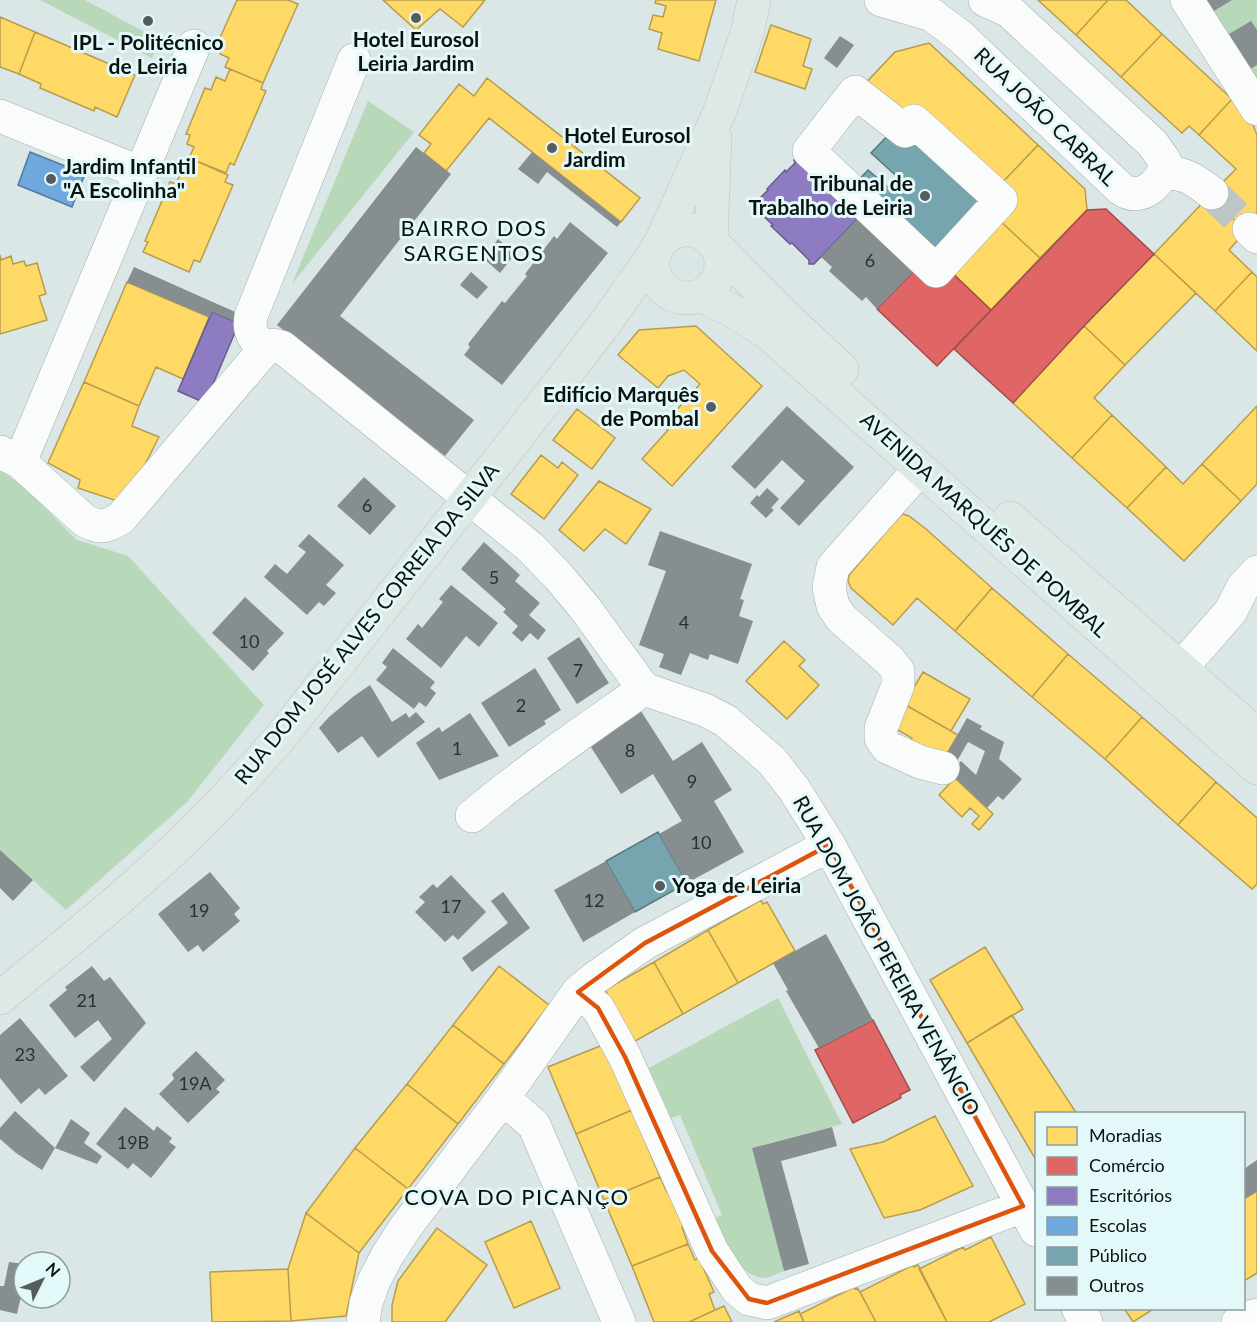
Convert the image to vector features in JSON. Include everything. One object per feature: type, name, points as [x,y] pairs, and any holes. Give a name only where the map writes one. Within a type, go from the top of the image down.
[{"type":"main road","points":[[715,244],[702,232],[681,229],[670,234],[658,247],[652,264],[659,284],[666,291],[688,296],[710,289],[722,271],[722,260],[715,244],[715,123],[747,33],[754,0]]},
{"type":"main road","name":"RUA DOM JOSÉ ALVES CORREIA DA SILVA","points":[[0,998],[134,886],[183,840],[284,734],[604,325],[658,247],[715,123]]},
{"type":"main road","name":"AVENIDA MARQUÊS DE POMBAL","points":[[715,244],[787,318],[892,414],[1257,735]]},
{"type":"main road","name":"RUA DOM JOSÉ ALVES CORREIA DA SILVA","points":[[604,325],[688,296]]},
{"type":"main road","name":"AVENIDA MARQUÊS DE POMBAL","points":[[688,296],[722,304],[771,336],[1257,768]]},
{"type":"street","points":[[880,0],[932,15],[961,37]]},
{"type":"street","name":"RUA JOÃO CABRAL","points":[[979,0],[961,37],[1121,189],[1128,194],[1137,195],[1148,190],[1164,173]]},
{"type":"street","points":[[985,0],[1009,11],[1152,143],[1166,164],[1164,173],[1177,172],[1212,193]]},
{"type":"street","points":[[1187,0],[1257,109]]},
{"type":"street","points":[[194,46],[141,173],[10,457],[84,520],[98,526],[113,523],[122,518],[264,350],[273,345],[282,347],[530,547],[584,607],[645,689],[551,754],[472,816]]},
{"type":"street","points":[[264,350],[249,325],[251,316],[354,60]]},
{"type":"street","points":[[855,92],[905,131],[914,121],[1001,200],[936,271],[808,151],[855,92]]},
{"type":"street","points":[[0,116],[141,173]]},
{"type":"street","points":[[920,470],[833,567],[829,587],[833,606],[841,618],[890,661],[898,671],[898,685],[881,728],[881,738],[887,747],[920,762],[943,768]]},
{"type":"street","points":[[1181,668],[1244,605],[1243,587],[1257,572]]},
{"type":"street","name":"RUA DOM JOÃO PEREIRA VENÂNCIO","points":[[645,689],[705,710],[726,721],[772,761],[794,789],[829,845],[1030,1218]]},
{"type":"street","points":[[363,1322],[366,1303],[374,1281],[405,1228],[504,1098],[578,992],[645,943],[829,845]]},
{"type":"street","points":[[578,992],[598,1008],[625,1057],[712,1251],[737,1289],[749,1299],[767,1303],[1030,1218]]},
{"type":"street","points":[[504,1098],[534,1125],[618,1322]]},
{"type":"street","points":[[1238,1322],[1257,1316]]},
{"type":"highlighted area","points":[[829,845],[1023,1206],[767,1303],[749,1299],[712,1251],[625,1057],[598,1008],[578,992],[645,943]]},
{"type":"green space","points":[[40,0],[85,0],[161,41],[152,58]]},
{"type":"green space","points":[[1200,0],[1257,0],[1257,91]]},
{"type":"green space","points":[[368,101],[414,132],[292,284]]},
{"type":"green space","points":[[0,470],[25,488],[77,540],[128,556],[264,705],[187,802],[66,910],[0,850]]},
{"type":"green space","points":[[778,998],[842,1124],[752,1148],[784,1271],[766,1278],[749,1273],[736,1263],[713,1219],[722,1215],[680,1115],[671,1118],[649,1068]]},
{"type":"building: Moradias","points":[[237,0],[288,0],[298,4],[263,83],[225,67],[229,58],[220,54],[225,45],[218,42]]},
{"type":"building: Moradias","name":"Hotel Eurosol Leiria Jardim","points":[[383,0],[485,0],[463,27],[440,9],[416,30]]},
{"type":"building: Moradias","points":[[656,0],[716,0],[699,61],[658,49],[662,33],[649,29],[653,15],[663,17],[666,6],[655,3]]},
{"type":"building: Moradias","points":[[1038,0],[1108,0],[1076,35]]},
{"type":"building: Moradias","points":[[1108,0],[1126,0],[1162,34],[1121,77],[1076,35]]},
{"type":"building: Moradias","points":[[0,17],[35,32],[19,74],[0,67]]},
{"type":"building: Moradias","points":[[771,25],[811,39],[803,66],[812,69],[805,89],[755,72]]},
{"type":"building: Moradias","points":[[35,32],[135,75],[117,117],[95,107],[94,111],[40,88],[41,84],[19,74]]},
{"type":"building: Moradias","points":[[1162,34],[1232,99],[1199,135],[1189,126],[1182,133],[1121,77]]},
{"type":"building: Moradias","points":[[929,43],[1038,145],[998,187],[861,88],[895,52]]},
{"type":"building: Moradias","points":[[230,69],[263,83],[261,89],[266,91],[234,165],[230,163],[226,173],[189,158],[194,147],[187,144],[190,135],[186,134],[205,88],[211,90],[216,77],[225,81]]},
{"type":"building: Moradias","name":"Hotel Eurosol Jardim","points":[[487,78],[640,198],[621,222],[489,118],[446,171],[424,153],[431,144],[419,135],[459,84],[474,96]]},
{"type":"building: Moradias","points":[[1232,99],[1250,117],[1257,135],[1257,220],[1246,231],[1209,196],[1236,169],[1199,135]]},
{"type":"building: Moradias","points":[[1038,145],[1085,189],[1087,210],[1040,258],[998,219],[998,187]]},
{"type":"building: Moradias","points":[[194,160],[228,175],[225,182],[233,185],[200,262],[194,260],[189,272],[143,252],[148,242],[145,241],[170,182],[176,184],[182,170],[189,173]]},
{"type":"building: Moradias","points":[[1209,196],[1246,231],[1229,250],[1252,272],[1215,311],[1154,254]]},
{"type":"building: Moradias","points":[[998,219],[1040,258],[991,310],[949,270]]},
{"type":"building: Moradias","points":[[1154,254],[1196,293],[1125,365],[1084,326]]},
{"type":"building: Moradias","points":[[0,255],[1,260],[11,256],[13,264],[24,261],[26,266],[37,263],[46,294],[39,296],[47,320],[0,334]]},
{"type":"building: Moradias","points":[[1252,272],[1257,277],[1257,351],[1215,311]]},
{"type":"building: Moradias","points":[[127,282],[209,317],[183,379],[156,367],[139,406],[84,382]]},
{"type":"building: Moradias","name":"Edifício Marquês de Pombal","points":[[696,326],[762,386],[672,486],[642,459],[668,430],[663,425],[700,384],[684,370],[668,376],[658,388],[618,355],[639,330]]},
{"type":"building: Moradias","points":[[1084,326],[1125,365],[1094,398],[1112,415],[1072,458],[1013,403]]},
{"type":"building: Moradias","points":[[84,382],[139,406],[132,426],[159,437],[136,482],[117,501],[78,488],[80,480],[48,463]]},
{"type":"building: Moradias","points":[[1257,406],[1257,484],[1241,501],[1202,464]]},
{"type":"building: Moradias","points":[[577,409],[615,438],[592,469],[553,440]]},
{"type":"building: Moradias","points":[[1112,415],[1166,467],[1127,508],[1072,458]]},
{"type":"building: Moradias","points":[[541,455],[558,468],[562,462],[578,475],[544,519],[511,494]]},
{"type":"building: Moradias","points":[[1202,464],[1241,501],[1184,561],[1127,508],[1166,467],[1183,484]]},
{"type":"building: Moradias","points":[[599,481],[651,509],[626,544],[605,529],[584,551],[559,530]]},
{"type":"building: Moradias","points":[[903,514],[926,529],[992,588],[955,631],[917,598],[893,625],[851,588],[848,581],[849,575]]},
{"type":"building: Moradias","points":[[992,588],[1068,654],[1032,697],[955,631]]},
{"type":"building: Moradias","points":[[784,641],[805,660],[799,666],[819,685],[787,719],[746,681]]},
{"type":"building: Moradias","points":[[1068,654],[1142,717],[1105,759],[1032,697]]},
{"type":"building: Moradias","points":[[923,672],[970,699],[951,731],[904,704]]},
{"type":"building: Moradias","points":[[904,704],[958,735],[945,757],[910,743],[912,738],[891,726]]},
{"type":"building: Moradias","points":[[1142,717],[1216,782],[1178,825],[1105,759]]},
{"type":"building: Moradias","points":[[955,778],[993,814],[979,830],[972,824],[979,816],[970,808],[962,817],[939,795]]},
{"type":"building: Moradias","points":[[1216,782],[1257,818],[1257,884],[1252,889],[1178,825]]},
{"type":"building: Moradias","points":[[761,900],[763,904],[767,902],[795,951],[738,983],[708,930]]},
{"type":"building: Moradias","points":[[708,930],[738,983],[683,1014],[654,962]]},
{"type":"building: Moradias","points":[[985,947],[1023,1009],[967,1043],[930,980]]},
{"type":"building: Moradias","points":[[654,962],[683,1014],[630,1044],[603,996],[607,993],[605,990]]},
{"type":"building: Moradias","points":[[499,966],[549,1005],[504,1064],[453,1025]]},
{"type":"building: Moradias","points":[[1012,1015],[1076,1112],[1035,1112],[1035,1158],[967,1043]]},
{"type":"building: Moradias","points":[[453,1025],[504,1064],[458,1124],[407,1084]]},
{"type":"building: Moradias","points":[[605,1044],[632,1110],[576,1134],[548,1067]]},
{"type":"building: Moradias","points":[[407,1084],[458,1124],[408,1189],[355,1148]]},
{"type":"building: Moradias","points":[[632,1110],[660,1177],[604,1200],[576,1134]]},
{"type":"building: Moradias","points":[[935,1116],[973,1186],[920,1210],[884,1218],[850,1149],[883,1142]]},
{"type":"building: Moradias","points":[[355,1148],[408,1189],[359,1253],[306,1213]]},
{"type":"building: Moradias","points":[[660,1177],[667,1192],[672,1190],[686,1225],[682,1227],[688,1244],[632,1266],[604,1200]]},
{"type":"building: Moradias","points":[[1257,1191],[1257,1273],[1245,1280],[1245,1198]]},
{"type":"building: Moradias","points":[[306,1213],[359,1253],[346,1316],[291,1321],[288,1269]]},
{"type":"building: Moradias","points":[[531,1221],[560,1288],[514,1308],[485,1242]]},
{"type":"building: Moradias","points":[[437,1228],[487,1265],[445,1322],[392,1322],[392,1305],[398,1281]]},
{"type":"building: Moradias","points":[[991,1237],[1025,1304],[989,1322],[947,1322],[919,1269],[963,1247],[965,1250]]},
{"type":"building: Moradias","points":[[688,1244],[695,1260],[699,1258],[714,1292],[709,1294],[715,1310],[689,1322],[654,1322],[632,1266]]},
{"type":"building: Moradias","points":[[913,1265],[914,1267],[918,1265],[947,1322],[876,1322],[860,1292]]},
{"type":"building: Moradias","points":[[288,1269],[291,1321],[212,1322],[210,1272]]},
{"type":"building: Moradias","points":[[854,1287],[860,1292],[876,1322],[804,1322],[800,1314]]},
{"type":"building: Moradias","points":[[724,1306],[732,1322],[689,1322],[715,1310]]},
{"type":"building: Moradias","points":[[1125,1310],[1152,1310],[1133,1322]]},
{"type":"building: Moradias","points":[[799,1311],[804,1322],[774,1322]]},
{"type":"building: Comércio","points":[[1106,209],[1154,254],[1013,403],[954,349],[1087,210]]},
{"type":"building: Comércio","points":[[919,266],[949,270],[991,310],[937,366],[877,309]]},
{"type":"building: Comércio","points":[[873,1020],[910,1090],[900,1095],[901,1098],[853,1123],[815,1050]]},
{"type":"building: Escritórios","points":[[804,157],[863,213],[814,264],[809,264],[809,260],[792,243],[790,244],[755,208],[752,209],[753,202],[756,202],[785,170],[786,172],[795,163],[794,160]]},
{"type":"building: Escritórios","points":[[212,312],[239,323],[205,403],[178,391]]},
{"type":"building: Escolas","name":"Jardim Infantil \"A Escolinha\"","points":[[30,152],[85,174],[72,207],[18,185]]},
{"type":"building: Público","name":"Tribunal de Trabalho de Leiria","points":[[894,129],[915,133],[988,200],[935,259],[854,185],[868,170],[894,192],[903,182],[871,153]]},
{"type":"building: Público","points":[[658,832],[687,883],[635,912],[606,861]]},
{"type":"building: Outros","points":[[1200,0],[1232,0],[1209,14]]},
{"type":"building: Outros","points":[[1251,21],[1257,30],[1257,65],[1245,72],[1224,37]]},
{"type":"building: Outros","points":[[840,36],[854,45],[837,68],[824,58]]},
{"type":"building: Outros","points":[[416,147],[451,174],[340,316],[474,420],[445,456],[277,325]]},
{"type":"building: Outros","points":[[532,152],[621,222],[617,227],[547,172],[538,184],[518,169]]},
{"type":"building: Outros","points":[[863,213],[919,266],[877,309],[866,297],[862,301],[829,271],[832,267],[821,257]]},
{"type":"building: Outros","points":[[570,222],[608,253],[502,385],[464,355],[470,347],[468,344],[502,301],[505,303],[527,276],[525,274],[554,236],[557,239]]},
{"type":"building: Outros","points":[[498,239],[515,254],[500,273],[483,258]]},
{"type":"building: Outros","points":[[134,267],[242,315],[239,323],[212,312],[209,317],[127,282]]},
{"type":"building: Outros","points":[[471,272],[488,287],[477,299],[460,285]]},
{"type":"building: Outros","points":[[787,406],[854,467],[799,526],[780,508],[805,481],[782,460],[755,489],[731,467]]},
{"type":"building: Outros","points":[[364,477],[396,506],[370,535],[337,506]]},
{"type":"building: Outros","points":[[767,488],[779,499],[771,508],[774,510],[766,518],[750,503]]},
{"type":"building: Outros","points":[[660,531],[752,564],[740,599],[744,600],[739,616],[753,621],[738,664],[710,654],[708,660],[690,653],[681,675],[659,667],[664,654],[639,645],[666,571],[648,565]]},
{"type":"building: Outros","points":[[309,534],[344,565],[326,585],[336,593],[324,606],[319,602],[307,615],[264,577],[275,564],[287,574],[306,552],[298,546]]},
{"type":"building: Outros","points":[[484,542],[520,575],[515,581],[540,603],[529,615],[546,630],[538,640],[530,633],[522,642],[512,633],[518,626],[503,612],[506,609],[461,569]]},
{"type":"building: Outros","points":[[451,585],[498,623],[479,647],[466,636],[441,668],[406,639],[418,624],[422,628],[443,602],[439,599]]},
{"type":"building: Outros","points":[[245,597],[284,633],[253,671],[212,633]]},
{"type":"building: Outros","points":[[579,637],[609,683],[577,704],[547,658]]},
{"type":"building: Outros","points":[[393,648],[435,682],[430,688],[436,693],[426,707],[419,702],[414,709],[376,680],[387,667],[382,663]]},
{"type":"building: Outros","points":[[535,668],[561,710],[544,721],[546,724],[509,747],[481,703]]},
{"type":"building: Outros","points":[[370,685],[392,722],[406,713],[409,718],[416,712],[425,722],[378,758],[362,736],[338,753],[319,728],[329,717]]},
{"type":"building: Outros","points":[[639,708],[673,761],[702,742],[732,790],[714,801],[744,852],[687,883],[659,834],[682,821],[653,774],[621,794],[587,741]]},
{"type":"building: Outros","points":[[470,713],[499,756],[439,780],[416,743],[439,727],[442,732]]},
{"type":"building: Outros","points":[[967,718],[982,726],[980,729],[1004,742],[999,759],[1022,779],[1003,800],[998,796],[987,808],[950,773],[961,761],[976,775],[985,751],[968,742],[957,761],[946,755]]},
{"type":"building: Outros","points":[[0,850],[33,880],[13,901],[0,888]]},
{"type":"building: Outros","points":[[606,861],[635,912],[583,942],[554,890]]},
{"type":"building: Outros","points":[[210,872],[240,908],[234,914],[240,921],[203,952],[198,945],[188,952],[158,914]]},
{"type":"building: Outros","points":[[451,875],[486,912],[458,940],[453,935],[445,942],[415,912],[425,902],[419,897],[433,884],[437,888]]},
{"type":"building: Outros","points":[[503,892],[530,928],[472,972],[462,958],[508,923],[491,901]]},
{"type":"building: Outros","points":[[826,934],[873,1020],[819,1048],[786,991],[788,990],[773,963]]},
{"type":"building: Outros","points":[[92,966],[104,981],[110,977],[146,1023],[94,1082],[80,1067],[112,1039],[98,1020],[75,1038],[49,1005],[67,990],[65,987]]},
{"type":"building: Outros","points":[[20,1018],[68,1076],[45,1095],[39,1088],[21,1104],[0,1078],[0,1035]]},
{"type":"building: Outros","points":[[196,1051],[225,1080],[216,1089],[220,1092],[188,1123],[159,1094],[174,1079],[172,1074]]},
{"type":"building: Outros","points":[[125,1107],[154,1131],[157,1126],[172,1138],[169,1142],[176,1147],[151,1178],[133,1163],[128,1169],[96,1144]]},
{"type":"building: Outros","points":[[15,1111],[55,1148],[42,1170],[0,1139],[0,1128]]},
{"type":"building: Outros","points":[[71,1119],[90,1133],[84,1143],[102,1156],[97,1164],[55,1148]]},
{"type":"building: Outros","points":[[832,1127],[837,1146],[781,1161],[809,1264],[784,1271],[752,1148]]},
{"type":"building: Outros","points":[[1257,1160],[1257,1191],[1245,1198],[1245,1168]]},
{"type":"building: Outros","points":[[9,1262],[12,1262],[12,1310],[18,1310],[17,1314],[0,1310],[0,1286],[4,1286]]},
{"type":"tunnel","points":[[1212,193],[1249,229]]},
{"type":"place","name":"Hotel Eurosol Leiria Jardim","points":[[416,18]]},
{"type":"place","name":"IPL - Politécnico de Leiria","points":[[148,21]]},
{"type":"place","name":"Hotel Eurosol Jardim","points":[[552,148]]},
{"type":"place","name":"Jardim Infantil \"A Escolinha\"","points":[[51,179]]},
{"type":"place","name":"Tribunal de Trabalho de Leiria","points":[[925,196]]},
{"type":"place","name":"Edifício Marquês de Pombal","points":[[711,407]]},
{"type":"place","name":"Yoga de Leiria","points":[[660,886]]},
{"type":"district","name":"BAIRRO DOS SARGENTOS","points":[[474,240]]},
{"type":"district","name":"COVA DO PICANÇO","points":[[517,1197]]}]
